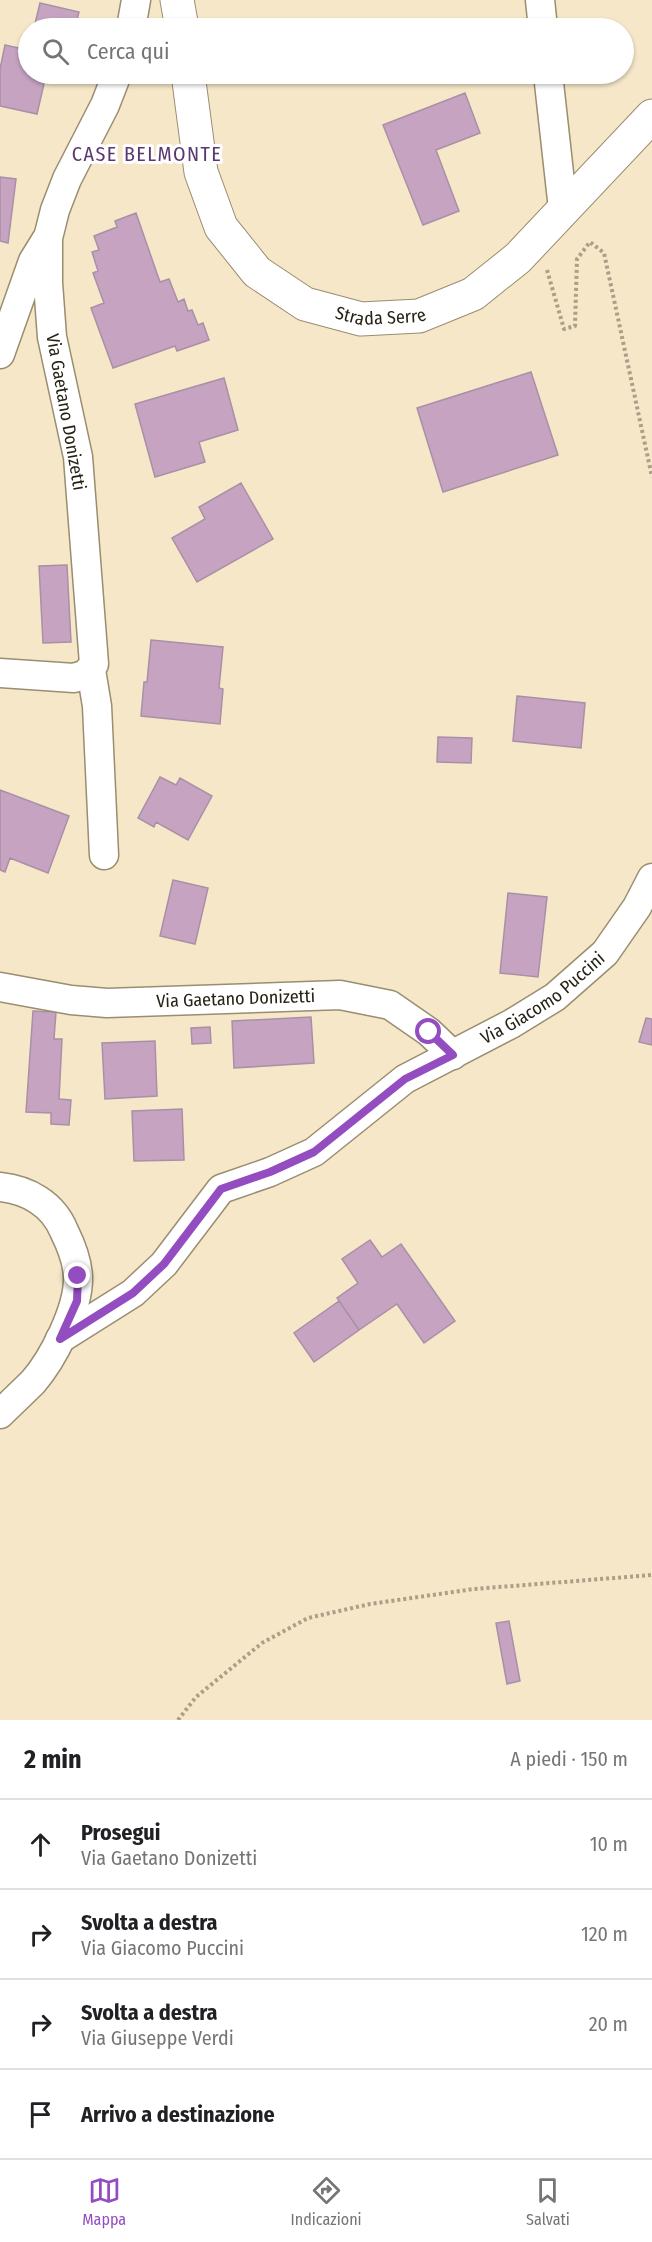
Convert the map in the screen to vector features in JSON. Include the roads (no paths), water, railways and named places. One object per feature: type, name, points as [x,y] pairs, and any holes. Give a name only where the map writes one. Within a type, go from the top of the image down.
[{"type":"main road","points":[[177,0],[180,18]]},
{"type":"main road","name":"Strada Serre","points":[[189,84],[201,172],[221,227],[257,272],[306,304],[361,319],[419,316],[473,294],[518,258],[652,116]]},
{"type":"street","points":[[133,18],[136,0]]},
{"type":"street","points":[[540,0],[542,18]]},
{"type":"street","name":"Via Gaetano Donizetti","points":[[104,855],[97,706],[91,670],[95,657],[78,457],[52,337],[48,283],[48,238],[55,210],[68,179],[113,84]]},
{"type":"street","points":[[549,84],[563,209]]},
{"type":"street","points":[[0,354],[33,261],[48,238]]},
{"type":"street","points":[[0,673],[74,678],[91,670]]},
{"type":"street","name":"Via Giacomo Puccini","points":[[60,1339],[141,1286],[164,1264],[221,1189],[270,1172],[314,1152],[405,1079],[453,1055],[555,997],[605,953],[637,907],[652,878]]},
{"type":"street","name":"Via Gaetano Donizetti","points":[[0,987],[71,1000],[107,1002],[340,995],[390,1005],[429,1032],[453,1055]]},
{"type":"street","points":[[0,1187],[12,1188],[37,1198],[59,1218],[71,1246],[78,1276],[77,1301],[60,1339],[34,1380],[0,1414]]},
{"type":"district","name":"CASE BELMONTE","points":[[147,154]]}]
